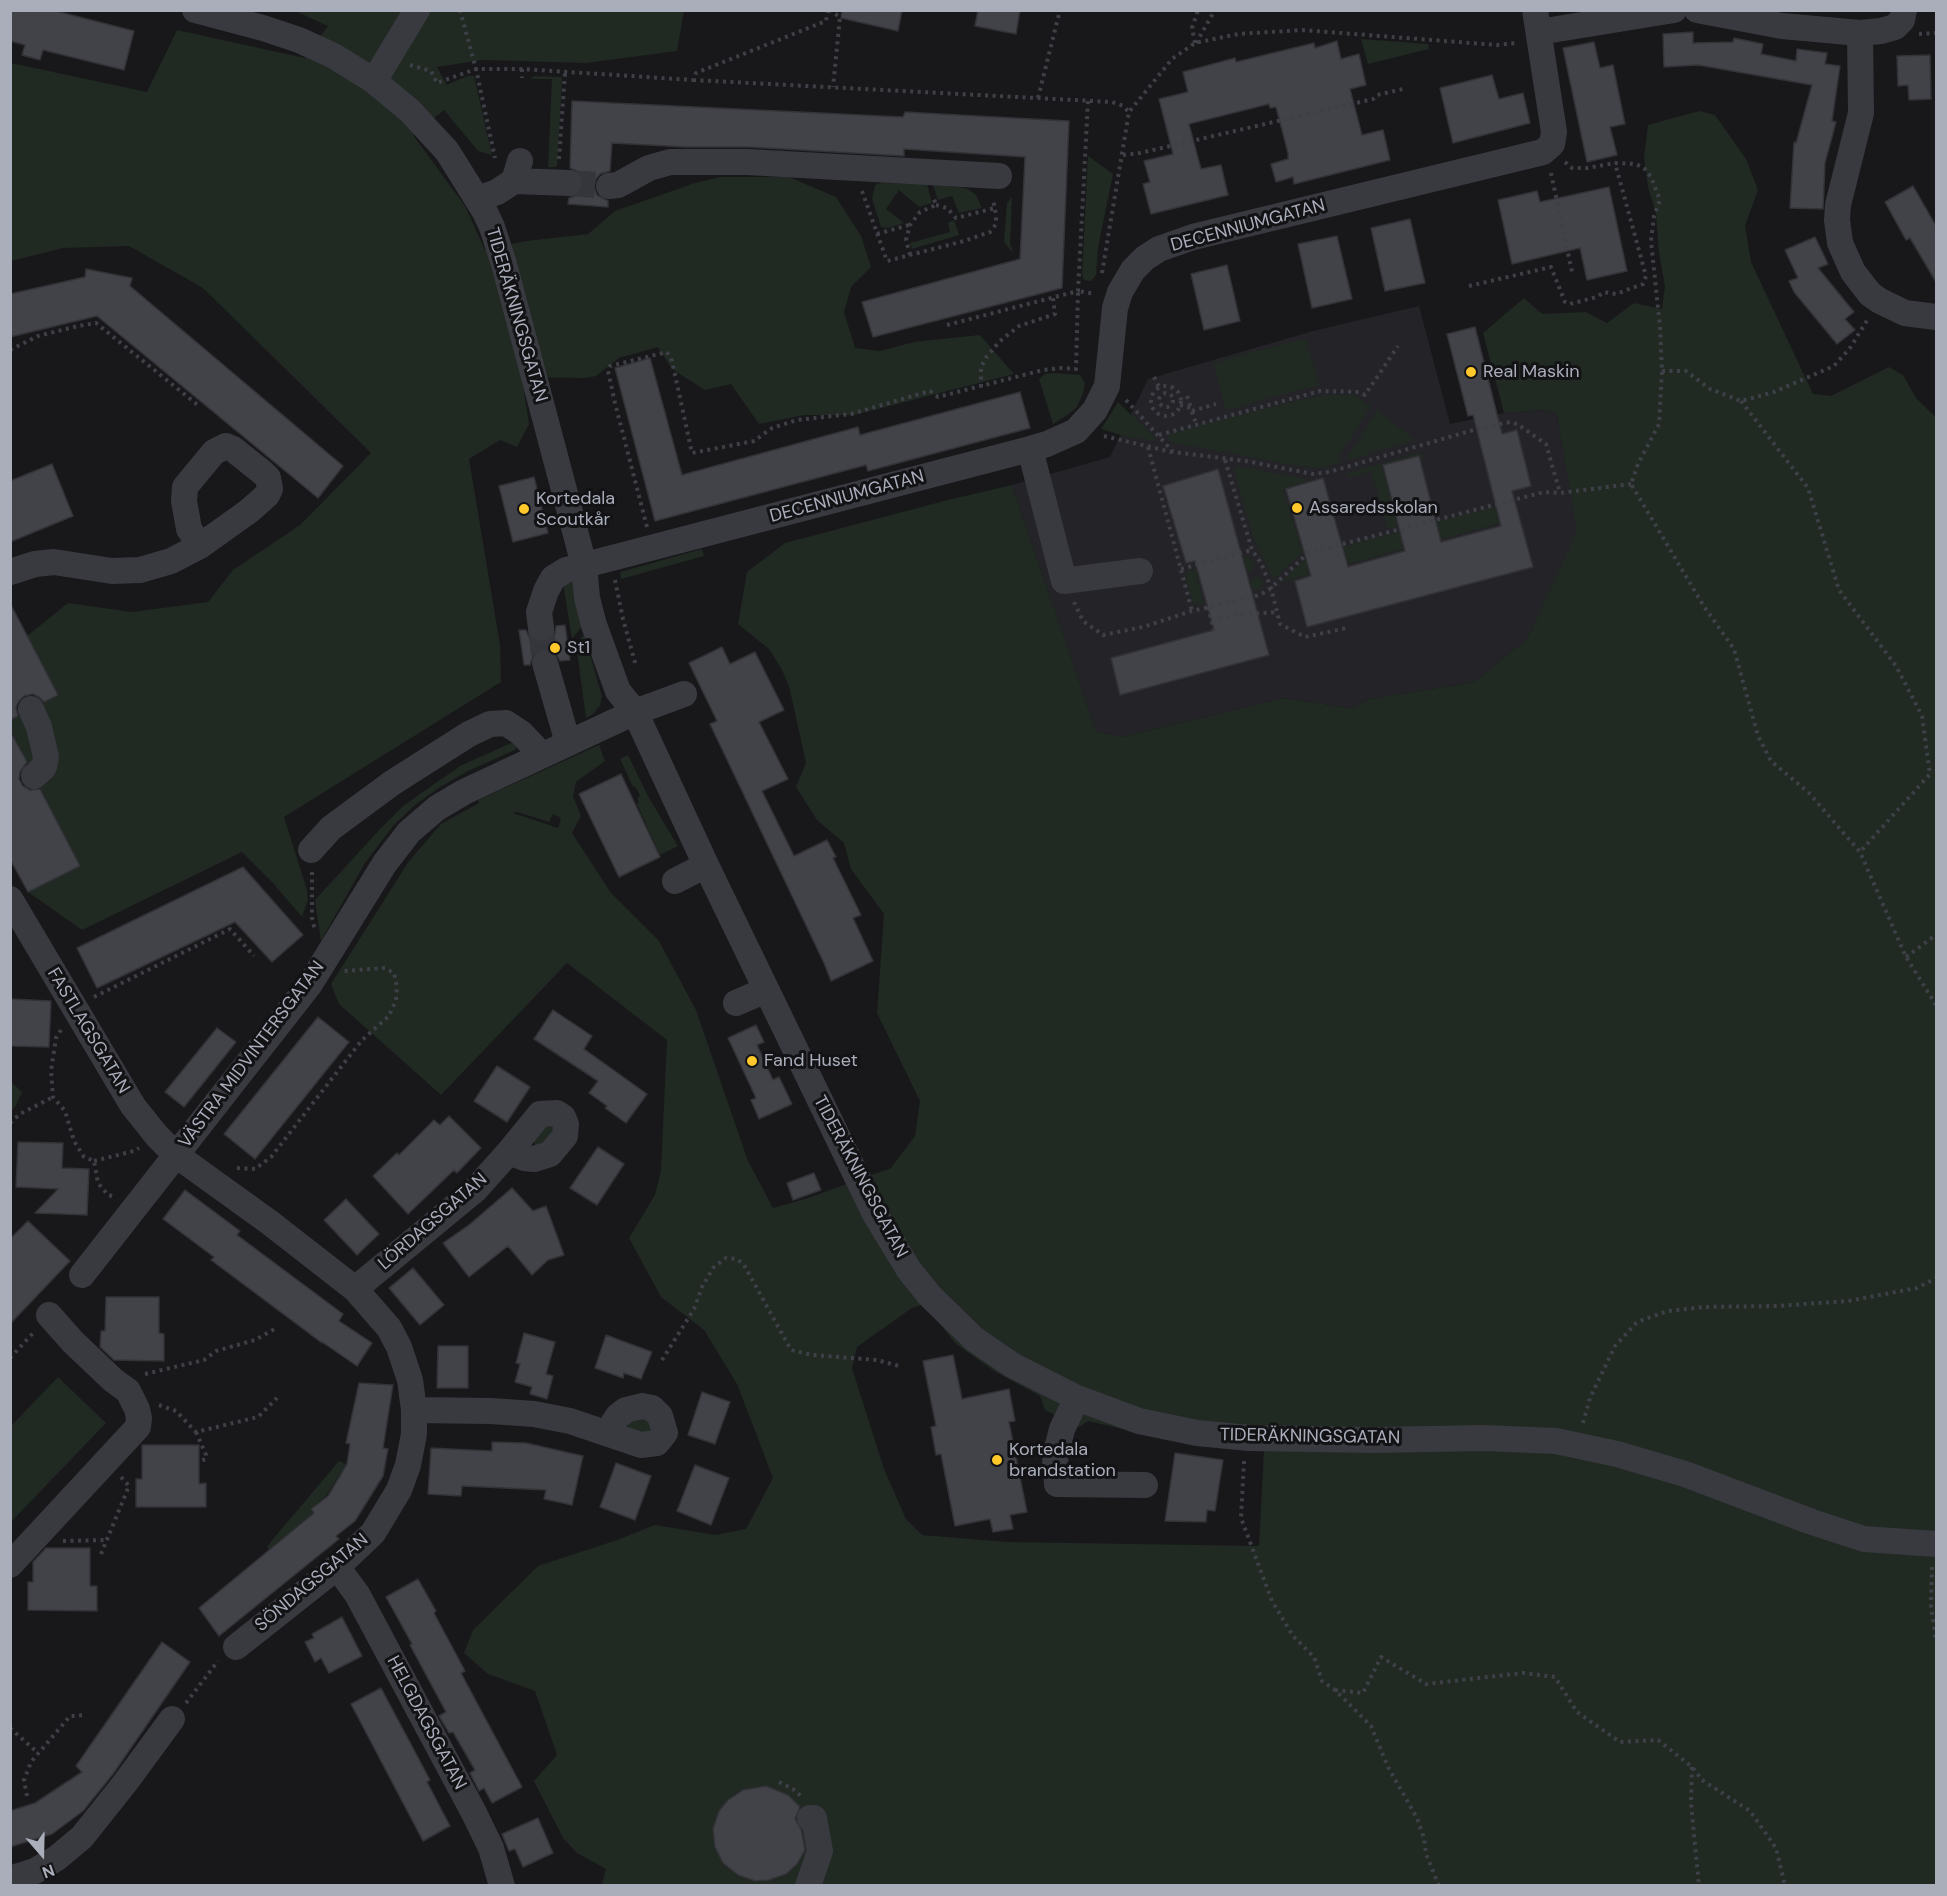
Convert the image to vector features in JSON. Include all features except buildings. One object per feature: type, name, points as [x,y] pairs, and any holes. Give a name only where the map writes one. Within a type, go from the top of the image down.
[{"type":"street","name":"TIDERÄKNINGSGATAN","points":[[195,10],[299,40],[334,56],[374,81],[410,111],[447,151],[478,200],[492,227],[504,264],[584,565],[587,598],[594,625],[618,691],[635,712],[706,865],[875,1214],[909,1270],[930,1296],[974,1339],[1012,1365],[1077,1398],[1139,1421],[1197,1433],[1249,1438],[1374,1440],[1484,1438],[1585,1446],[1684,1474],[1864,1539],[1934,1554]]},
{"type":"street","points":[[374,81],[417,10]]},
{"type":"street","points":[[1546,149],[1554,139],[1554,132],[1538,28],[1674,10]]},
{"type":"street","points":[[1697,10],[1782,26],[1860,33],[1895,27],[1902,20],[1904,10]]},
{"type":"street","points":[[1860,33],[1861,113],[1838,205],[1838,232],[1842,251],[1852,272],[1870,294],[1905,314],[1936,317]]},
{"type":"street","name":"DECENNIUMGATAN","points":[[541,628],[539,612],[546,591],[553,578],[566,570],[1030,449],[1062,438],[1080,428],[1095,410],[1107,386],[1117,300],[1133,270],[1151,254],[1167,246],[1193,237],[1546,149]]},
{"type":"street","points":[[609,186],[618,185],[649,168],[670,162],[748,162],[988,176]]},
{"type":"street","points":[[478,200],[514,176],[564,172]]},
{"type":"street","points":[[1030,449],[1064,581],[1140,571]]},
{"type":"street","points":[[10,572],[35,564],[54,562],[112,571],[140,570],[171,561],[200,546]]},
{"type":"street","points":[[545,663],[568,743]]},
{"type":"street","name":"VÄSTRA MIDVINTERSGATAN","points":[[82,1275],[310,984],[385,863],[408,832],[436,808],[473,788],[635,712],[684,694]]},
{"type":"street","points":[[31,709],[39,727],[46,757],[44,767],[34,776]]},
{"type":"street","points":[[311,850],[331,828],[384,788],[469,734],[490,724],[506,723],[520,733],[542,755]]},
{"type":"street","points":[[675,881],[706,865]]},
{"type":"street","name":"FASTLAGSGATAN","points":[[10,899],[83,1005],[133,1106],[176,1155]]},
{"type":"street","points":[[736,1003],[766,990]]},
{"type":"street","name":"LÖRDAGSGATAN","points":[[355,1289],[475,1190],[509,1152]]},
{"type":"street","name":"SÖNDAGSGATAN","points":[[176,1155],[270,1222],[355,1289],[389,1328],[398,1344],[410,1380],[414,1410],[414,1434],[408,1465],[399,1490],[373,1533],[337,1567],[236,1647]]},
{"type":"street","points":[[10,1566],[138,1427],[139,1418],[124,1389],[73,1342],[49,1315]]},
{"type":"street","points":[[1077,1398],[1062,1429],[1055,1457],[1057,1484],[1145,1485]]},
{"type":"street","points":[[414,1410],[534,1414],[570,1421],[610,1433]]},
{"type":"street","name":"HELGDAGSGATAN","points":[[337,1567],[357,1594],[474,1813],[491,1848],[502,1886]]},
{"type":"street","points":[[10,1879],[35,1871],[57,1858],[82,1837],[125,1784],[172,1719]]},
{"type":"street","points":[[808,1886],[820,1851],[814,1818],[810,1818]]},
{"type":"path","points":[[460,10],[476,69],[496,163],[514,176]]},
{"type":"path","points":[[693,80],[696,72],[826,21],[829,10],[840,17],[833,87]]},
{"type":"path","points":[[1038,98],[1060,10]]},
{"type":"path","points":[[1195,43],[1192,28],[1198,10]]},
{"type":"path","points":[[1195,43],[1215,10]]},
{"type":"path","points":[[1102,274],[1129,112],[1172,59],[1195,43],[1238,34],[1302,30],[1497,45],[1538,28]]},
{"type":"path","points":[[389,57],[431,71],[437,84],[476,69],[522,69],[1112,102],[1123,106],[1129,112]]},
{"type":"path","points":[[522,69],[522,78]]},
{"type":"path","points":[[564,172],[565,73]]},
{"type":"path","points":[[1123,155],[1373,99],[1377,95],[1403,89]]},
{"type":"path","points":[[652,548],[615,403],[608,371],[610,366],[668,352],[672,361],[692,453],[754,441],[772,428],[797,420],[851,414],[930,392],[938,397],[1043,370],[1076,369],[1088,101]]},
{"type":"path","points":[[1546,149],[1572,168],[1616,163],[1636,164],[1644,168],[1651,177],[1660,200],[1654,216],[1651,241],[1662,371],[1659,424],[1638,464],[1631,484]]},
{"type":"path","points":[[1546,149],[1572,272]]},
{"type":"path","points":[[1469,286],[1551,267],[1562,297],[1570,304],[1597,297],[1604,292],[1616,294],[1643,284],[1646,276],[1616,163]]},
{"type":"path","points":[[852,168],[887,261],[964,242],[990,232],[996,224],[988,176]]},
{"type":"path","points":[[926,172],[936,205]]},
{"type":"path","points":[[910,255],[906,240],[910,225],[920,212],[936,205],[947,208],[956,218],[995,208]]},
{"type":"path","points":[[877,234],[910,225]]},
{"type":"path","points":[[947,325],[1078,291],[1117,300]]},
{"type":"path","points":[[981,387],[981,367],[987,356],[1000,341],[1019,326],[1055,314],[1053,298]]},
{"type":"path","points":[[1741,401],[1774,392],[1834,366],[1850,348],[1880,301]]},
{"type":"path","points":[[10,350],[38,336],[96,323],[199,406]]},
{"type":"path","points":[[1159,435],[1320,391],[1359,392],[1365,395],[1398,346]]},
{"type":"path","points":[[1662,371],[1686,371],[1710,389],[1741,401],[1808,488],[1839,591],[1896,666],[1922,716],[1929,774],[1860,852]]},
{"type":"path","points":[[1154,377],[1159,387]]},
{"type":"path","points":[[1107,386],[1118,393],[1173,452]]},
{"type":"path","points":[[1167,386],[1177,390],[1181,398],[1180,405],[1174,413],[1168,416],[1159,414],[1152,405],[1153,394],[1159,387],[1167,386]]},
{"type":"path","points":[[1160,402],[1160,397],[1165,393],[1172,396],[1173,403]]},
{"type":"path","points":[[1187,396],[1196,424]]},
{"type":"path","points":[[1152,405],[1160,402]]},
{"type":"path","points":[[1160,402],[1165,407],[1173,403]]},
{"type":"path","points":[[1173,403],[1191,410],[1216,404]]},
{"type":"path","points":[[1080,428],[1091,433],[1173,452],[1246,461],[1313,474],[1329,472],[1477,429],[1510,422],[1517,424],[1546,444],[1560,493]]},
{"type":"path","points":[[1148,447],[1192,611]]},
{"type":"path","points":[[1225,460],[1252,550],[1261,562],[1280,624],[1305,637],[1347,628]]},
{"type":"path","points":[[1064,581],[1083,621],[1103,635],[1143,627],[1192,611],[1260,595],[1308,553],[1544,492],[1560,493],[1631,484]]},
{"type":"path","points":[[1631,484],[1703,605],[1734,649],[1758,736],[1771,761],[1809,793],[1860,852],[1906,957],[1936,1005]]},
{"type":"path","points":[[1181,569],[1252,550]]},
{"type":"path","points":[[610,559],[637,668]]},
{"type":"path","points":[[1208,607],[1214,630]]},
{"type":"path","points":[[1212,621],[1233,615],[1277,612]]},
{"type":"path","points":[[232,1168],[255,1169],[271,1156],[362,1040],[389,1017],[396,1000],[397,987],[394,973],[385,968],[364,968],[345,972],[324,962],[312,918],[311,850]]},
{"type":"path","points":[[157,1136],[134,1151],[94,1161],[84,1157],[74,1141],[65,1111],[53,1096],[51,1071],[56,1038],[70,1017],[83,1005],[230,929],[254,956]]},
{"type":"path","points":[[1906,957],[1936,935]]},
{"type":"path","points":[[10,1123],[20,1114],[53,1096]]},
{"type":"path","points":[[94,1161],[98,1183],[108,1195],[140,1203]]},
{"type":"path","points":[[662,1360],[694,1309],[702,1287],[713,1268],[726,1258],[737,1259],[744,1265],[791,1350],[812,1355],[877,1360],[899,1366]]},
{"type":"path","points":[[1583,1427],[1590,1398],[1615,1346],[1637,1322],[1668,1311],[1704,1307],[1776,1306],[1848,1301],[1917,1288],[1936,1278]]},
{"type":"path","points":[[124,1389],[204,1360],[216,1351],[255,1340],[278,1327]]},
{"type":"path","points":[[124,1389],[176,1411],[196,1432],[206,1455],[206,1459],[200,1461]]},
{"type":"path","points":[[196,1432],[258,1417],[277,1398]]},
{"type":"path","points":[[1249,1438],[1243,1464],[1241,1518],[1272,1601],[1293,1636],[1314,1657],[1322,1681],[1335,1690],[1371,1726],[1388,1767],[1417,1818],[1424,1838],[1426,1854],[1439,1886]]},
{"type":"path","points":[[101,1554],[129,1486],[106,1461]]},
{"type":"path","points":[[32,1542],[107,1540]]},
{"type":"path","points":[[1934,1554],[1931,1605],[1936,1641]]},
{"type":"path","points":[[172,1719],[224,1653],[236,1647]]},
{"type":"path","points":[[1335,1690],[1363,1693],[1380,1657],[1426,1684],[1523,1673],[1555,1677],[1577,1712],[1620,1742],[1658,1740],[1692,1767],[1702,1780],[1750,1811],[1776,1848],[1785,1886]]},
{"type":"path","points":[[27,1796],[24,1780],[38,1753],[70,1716],[86,1715]]},
{"type":"path","points":[[10,1728],[38,1753]]},
{"type":"path","points":[[1692,1767],[1690,1803],[1700,1886]]},
{"type":"shaded area","points":[[295,11],[684,11],[677,51],[586,63],[483,60],[437,67],[447,85],[467,76],[474,76],[492,155],[478,151],[444,110],[413,135],[465,206],[485,250],[526,241],[588,234],[615,211],[695,183],[720,177],[789,177],[836,197],[861,236],[871,267],[851,287],[844,312],[855,348],[880,351],[914,342],[980,335],[1014,374],[854,415],[804,415],[759,424],[731,384],[705,390],[672,369],[658,347],[619,358],[596,376],[584,378],[522,377],[529,424],[517,447],[500,440],[469,459],[500,645],[501,682],[284,817],[307,890],[308,900],[302,917],[242,852],[82,930],[28,892],[80,866],[11,731],[11,720],[58,695],[27,636],[68,603],[132,612],[208,602],[233,570],[300,525],[371,453],[203,288],[129,246],[63,248],[11,261],[11,63],[147,92],[177,30],[305,58],[328,26]]},
{"type":"shaded area","points":[[1361,39],[1428,44],[1429,49],[1368,64]]},
{"type":"shaded area","points":[[534,76],[561,77],[562,79],[557,166],[555,167],[548,167],[552,79],[530,79]]},
{"type":"shaded area","points":[[1699,111],[1715,115],[1746,159],[1758,190],[1745,226],[1751,262],[1813,394],[1831,396],[1889,367],[1903,375],[1916,398],[1936,418],[1936,1885],[602,1885],[606,1869],[577,1853],[563,1838],[534,1781],[557,1755],[535,1691],[488,1674],[464,1653],[473,1630],[538,1566],[655,1525],[715,1535],[746,1529],[773,1478],[737,1384],[704,1330],[661,1297],[629,1238],[655,1195],[661,1170],[667,1040],[567,963],[441,1095],[339,1004],[331,984],[409,861],[441,824],[479,803],[478,800],[599,745],[605,761],[576,782],[573,796],[581,816],[572,833],[611,893],[659,941],[696,1010],[748,1161],[773,1208],[891,1168],[915,1136],[920,1101],[877,1013],[884,914],[851,869],[844,843],[817,820],[796,787],[806,763],[789,686],[769,649],[738,624],[747,572],[785,543],[1012,485],[1096,731],[1122,737],[1283,698],[1350,708],[1369,699],[1474,682],[1527,639],[1577,531],[1557,415],[1546,410],[1504,413],[1483,333],[1524,298],[1542,314],[1586,312],[1607,323],[1634,303],[1662,309],[1665,286],[1659,253],[1656,214],[1648,187],[1644,158],[1648,125]],"holes":[[[517,812],[549,822],[553,814],[561,818],[558,828],[513,813]],[[924,1304],[956,1344],[994,1371],[1040,1396],[1045,1410],[1079,1427],[1088,1421],[1152,1436],[1264,1451],[1259,1546],[1007,1542],[922,1535],[906,1519],[884,1469],[852,1368],[857,1347],[912,1308]]]},
{"type":"shaded area","points":[[1088,156],[1113,174],[1098,248],[1096,275],[1091,281],[1084,280],[1082,275]]},
{"type":"shaded area","points":[[880,183],[927,184],[932,203],[919,207],[899,190],[886,209],[904,223],[888,228],[881,227],[872,199],[875,185]]},
{"type":"shaded area","points":[[933,185],[968,189],[976,195],[982,208],[959,213],[952,196],[938,200]]},
{"type":"shaded area","points":[[1012,197],[1010,244],[1013,251],[1011,251],[1004,242],[1007,203]]},
{"type":"shaded area","points":[[954,220],[959,235],[912,249],[910,243],[950,232],[948,223]]},
{"type":"shaded area","name":"Assaredsskolan","points":[[1419,306],[1450,424],[1504,413],[1546,410],[1557,415],[1578,531],[1527,639],[1474,682],[1369,699],[1350,708],[1283,698],[1122,737],[1096,731],[1012,485],[1110,457],[1148,379],[1313,331]]},
{"type":"shaded area","points":[[1306,338],[1319,385],[1226,410],[1213,363]]},
{"type":"shaded area","points":[[1045,374],[1080,375],[1085,383],[1083,394],[1076,408],[1053,424],[1039,379]]},
{"type":"shaded area","points":[[1325,395],[1354,395],[1371,406],[1341,453],[1339,463],[1321,468],[1298,466],[1175,443],[1168,437],[1169,434]]},
{"type":"shaded area","points":[[1118,402],[1155,438],[1155,441],[1128,437],[1101,429]]},
{"type":"shaded area","points":[[1377,410],[1415,440],[1345,461]]},
{"type":"shaded area","points":[[1417,453],[1427,456],[1421,458],[1420,455],[1382,465],[1398,526],[1388,529],[1371,471],[1352,477],[1346,474]]},
{"type":"shaded area","points":[[1237,466],[1311,480],[1283,488],[1301,548],[1340,538],[1304,551],[1273,579],[1253,537],[1234,470]]},
{"type":"shaded area","points":[[1514,502],[1519,518],[1281,582],[1314,554]]},
{"type":"shaded area","points":[[702,549],[704,556],[621,579],[620,572]]},
{"type":"shaded area","points":[[1249,556],[1255,567],[1248,572],[1245,563],[1196,576],[1203,601],[1252,588],[1250,579],[1256,577],[1260,577],[1263,581],[1261,588],[1194,606],[1185,574],[1188,571]]},
{"type":"shaded area","points":[[573,580],[583,625],[572,639],[564,584]]},
{"type":"shaded area","points":[[584,634],[602,696],[600,706],[586,718],[576,644]]},
{"type":"shaded area","points":[[511,743],[517,747],[515,750],[468,771],[440,787],[415,805],[393,826],[365,863],[321,941],[315,900],[380,829],[403,806],[460,766]]},
{"type":"shaded area","points":[[628,755],[649,798],[678,846],[660,855],[637,804],[639,802],[637,798],[640,796],[635,786],[633,787],[620,759]]},
{"type":"shaded area","points":[[10,1081],[22,1092],[11,1111]]},
{"type":"shaded area","points":[[555,1120],[549,1145],[535,1146],[532,1136]]},
{"type":"shaded area","points":[[58,1377],[106,1423],[11,1522],[11,1426]]},
{"type":"shaded area","points":[[634,1414],[653,1423],[650,1435],[628,1428],[628,1423]]},
{"type":"shaded area","points":[[339,1461],[346,1464],[326,1496],[310,1509],[313,1513],[269,1550],[267,1547],[273,1539]]},
{"type":"tunnel","points":[[569,183],[609,186]]},
{"type":"tunnel","points":[[541,628],[545,663]]},
{"type":"place","name":"Real Maskin","points":[[1471,372]]},
{"type":"place","name":"Assaredsskolan","points":[[1297,508]]},
{"type":"place","name":"Kortedala Scoutkår","points":[[524,509]]},
{"type":"place","name":"St1","points":[[555,648]]},
{"type":"place","name":"Fand Huset","points":[[752,1061]]},
{"type":"place","name":"Kortedala brandstation","points":[[997,1460]]}]
